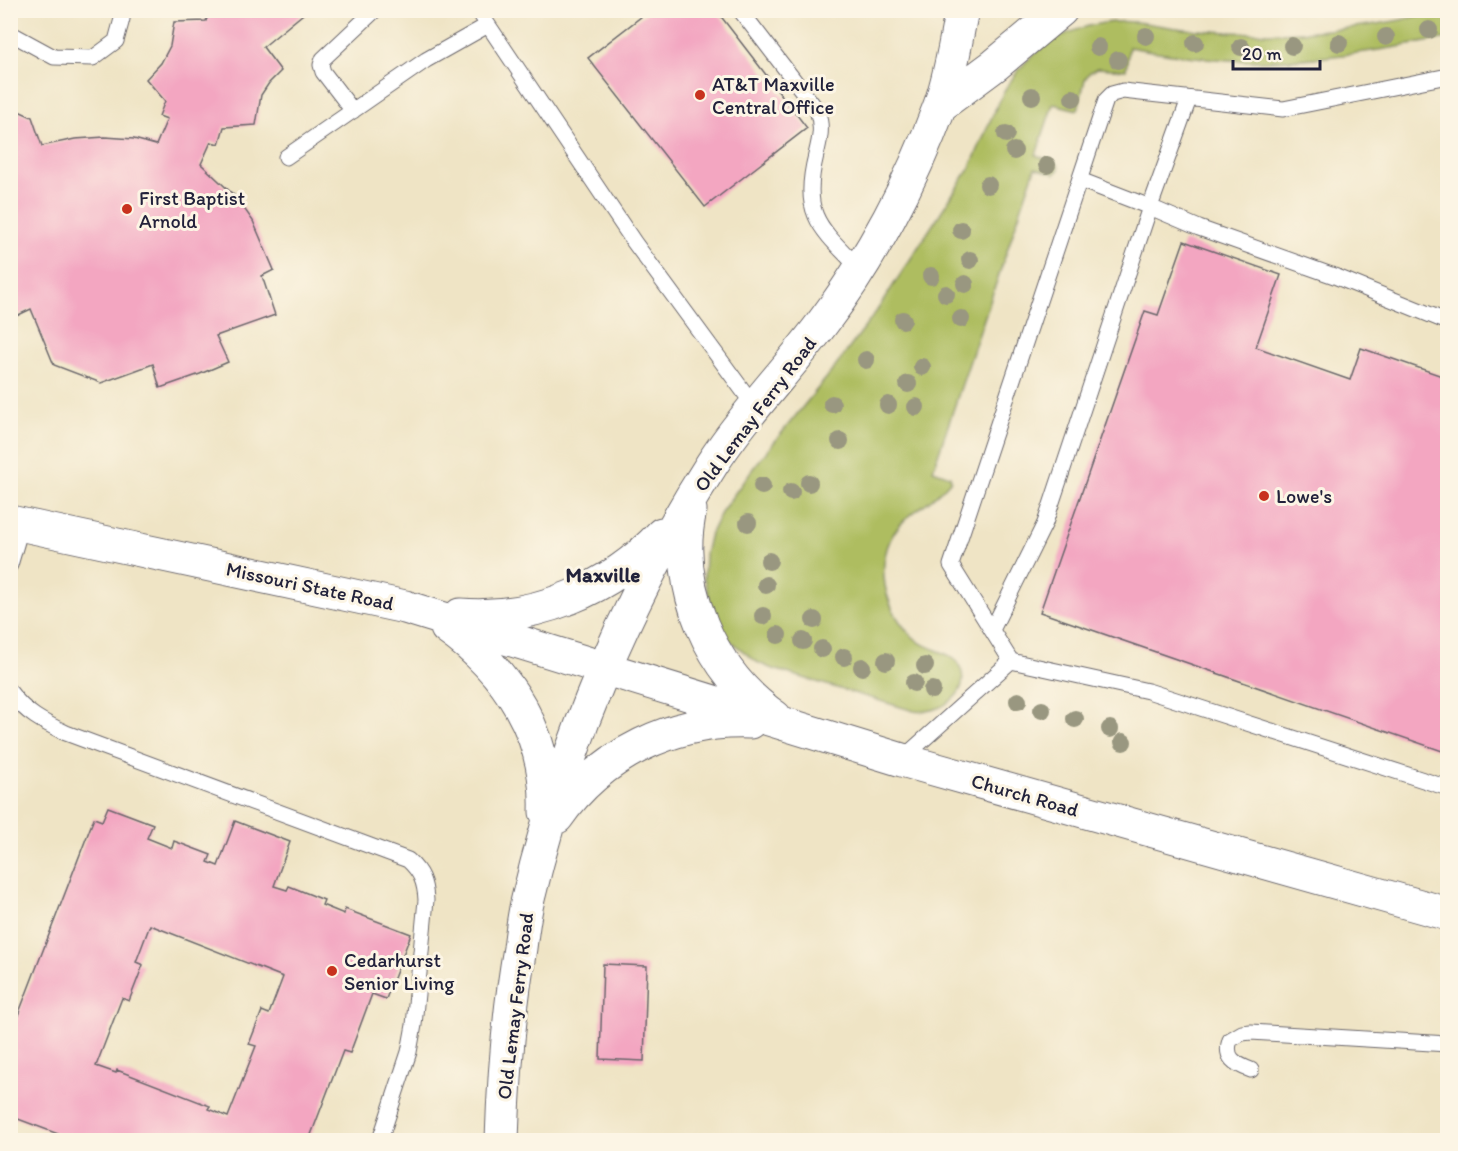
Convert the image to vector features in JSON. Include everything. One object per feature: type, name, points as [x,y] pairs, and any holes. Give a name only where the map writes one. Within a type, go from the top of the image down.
[{"type":"main road","name":"Old Lemay Ferry Road","points":[[502,1140],[513,989],[527,901],[572,750],[604,668],[647,580],[714,462],[754,407],[825,321],[894,208],[919,157],[940,105],[962,10]]},
{"type":"main road","points":[[940,105],[995,65],[1061,10]]},
{"type":"main road","points":[[405,607],[470,615],[503,614],[536,609],[567,599],[597,585],[633,561],[657,539],[693,496]]},
{"type":"main road","points":[[693,496],[687,523],[686,549],[688,576],[701,624],[714,651],[729,673],[747,693],[789,726]]},
{"type":"main road","name":"Missouri State Road","points":[[16,523],[405,607],[604,668]]},
{"type":"main road","points":[[405,607],[438,622],[468,642],[494,668],[515,696],[531,730],[542,764],[547,800],[545,836]]},
{"type":"main road","name":"Church Road","points":[[604,668],[902,760],[1448,914]]},
{"type":"main road","points":[[545,836],[559,814],[588,782],[614,760],[637,746],[685,728],[711,723],[737,721],[789,726]]},
{"type":"lane","points":[[10,33],[54,57],[93,58],[116,41],[122,10]]},
{"type":"lane","points":[[353,111],[323,72],[321,65],[323,59],[375,10]]},
{"type":"lane","points":[[478,10],[634,242],[754,407]]},
{"type":"lane","points":[[740,10],[817,110],[822,129],[811,178],[811,199],[815,217],[822,229],[859,268]]},
{"type":"lane","points":[[286,157],[426,60],[488,25]]},
{"type":"lane","points":[[1448,76],[1283,109],[1124,91],[1112,94],[1106,100],[951,565],[1011,661],[1148,691],[1448,788]]},
{"type":"lane","points":[[992,630],[1045,524],[1150,207],[1189,99]]},
{"type":"lane","points":[[1080,180],[1199,228],[1337,278],[1448,322]]},
{"type":"lane","points":[[10,565],[16,523]]},
{"type":"lane","points":[[902,760],[1011,661]]},
{"type":"lane","points":[[10,692],[20,706],[38,720],[66,733],[408,860],[417,869],[425,887],[426,900],[414,1025],[410,1052],[381,1140]]},
{"type":"lane","points":[[1251,1070],[1232,1061],[1228,1054],[1230,1040],[1235,1035],[1251,1032],[1288,1033],[1448,1044]]},
{"type":"green space","points":[[1447,11],[1447,38],[1331,56],[1244,61],[1162,53],[1129,47],[1126,70],[1097,68],[1090,72],[1085,79],[1078,110],[1053,104],[1036,155],[1058,164],[1059,169],[1055,174],[1035,168],[933,470],[950,476],[951,480],[899,526],[890,540],[885,555],[885,587],[897,617],[918,641],[947,654],[960,667],[963,677],[962,686],[950,701],[933,710],[914,711],[770,668],[757,662],[728,639],[716,624],[704,579],[705,554],[709,537],[722,511],[876,312],[969,169],[995,109],[1011,80],[1033,55],[1055,39],[1068,33],[1108,23],[1135,22],[1224,32],[1290,33],[1368,25]]},
{"type":"building","name":"First Baptist Arnold","points":[[210,10],[308,10],[263,47],[281,71],[261,95],[256,125],[224,127],[219,144],[211,142],[201,164],[236,197],[253,221],[274,270],[262,276],[275,315],[216,336],[228,362],[200,374],[160,388],[153,364],[101,383],[54,365],[31,309],[10,319],[10,107],[32,117],[42,146],[75,139],[105,137],[134,139],[156,145],[167,119],[159,116],[165,101],[146,79],[161,63],[170,46],[174,22],[206,21]]},
{"type":"building","name":"AT&T Maxville Central Office","points":[[650,10],[716,10],[807,128],[705,207],[588,58]]},
{"type":"building","name":"Lowe's","points":[[1184,241],[1281,275],[1256,347],[1350,380],[1361,348],[1448,378],[1448,753],[1040,612],[1145,311],[1158,315]]},
{"type":"building","name":"Cedarhurst Senior Living","points":[[108,807],[153,824],[147,838],[172,848],[174,841],[211,855],[208,862],[218,866],[235,821],[290,842],[274,886],[287,890],[289,886],[324,900],[322,905],[344,914],[345,909],[411,934],[386,999],[372,994],[350,1053],[343,1051],[309,1140],[74,1140],[10,1116],[10,1036],[94,818],[102,821]],"holes":[[[150,925],[283,977],[269,1014],[262,1011],[249,1044],[256,1046],[228,1117],[208,1109],[210,1106],[117,1070],[116,1073],[96,1066],[122,998],[129,1001],[143,965],[136,962]]]},
{"type":"building","points":[[603,964],[647,966],[644,1061],[600,1059]]},
{"type":"place","name":"AT&T Maxville Central Office","points":[[700,95]]},
{"type":"place","name":"First Baptist Arnold","points":[[127,209]]},
{"type":"place","name":"Lowe's","points":[[1264,496]]},
{"type":"place","name":"Cedarhurst Senior Living","points":[[332,971]]},
{"type":"district","name":"Maxville","points":[[603,574]]}]
